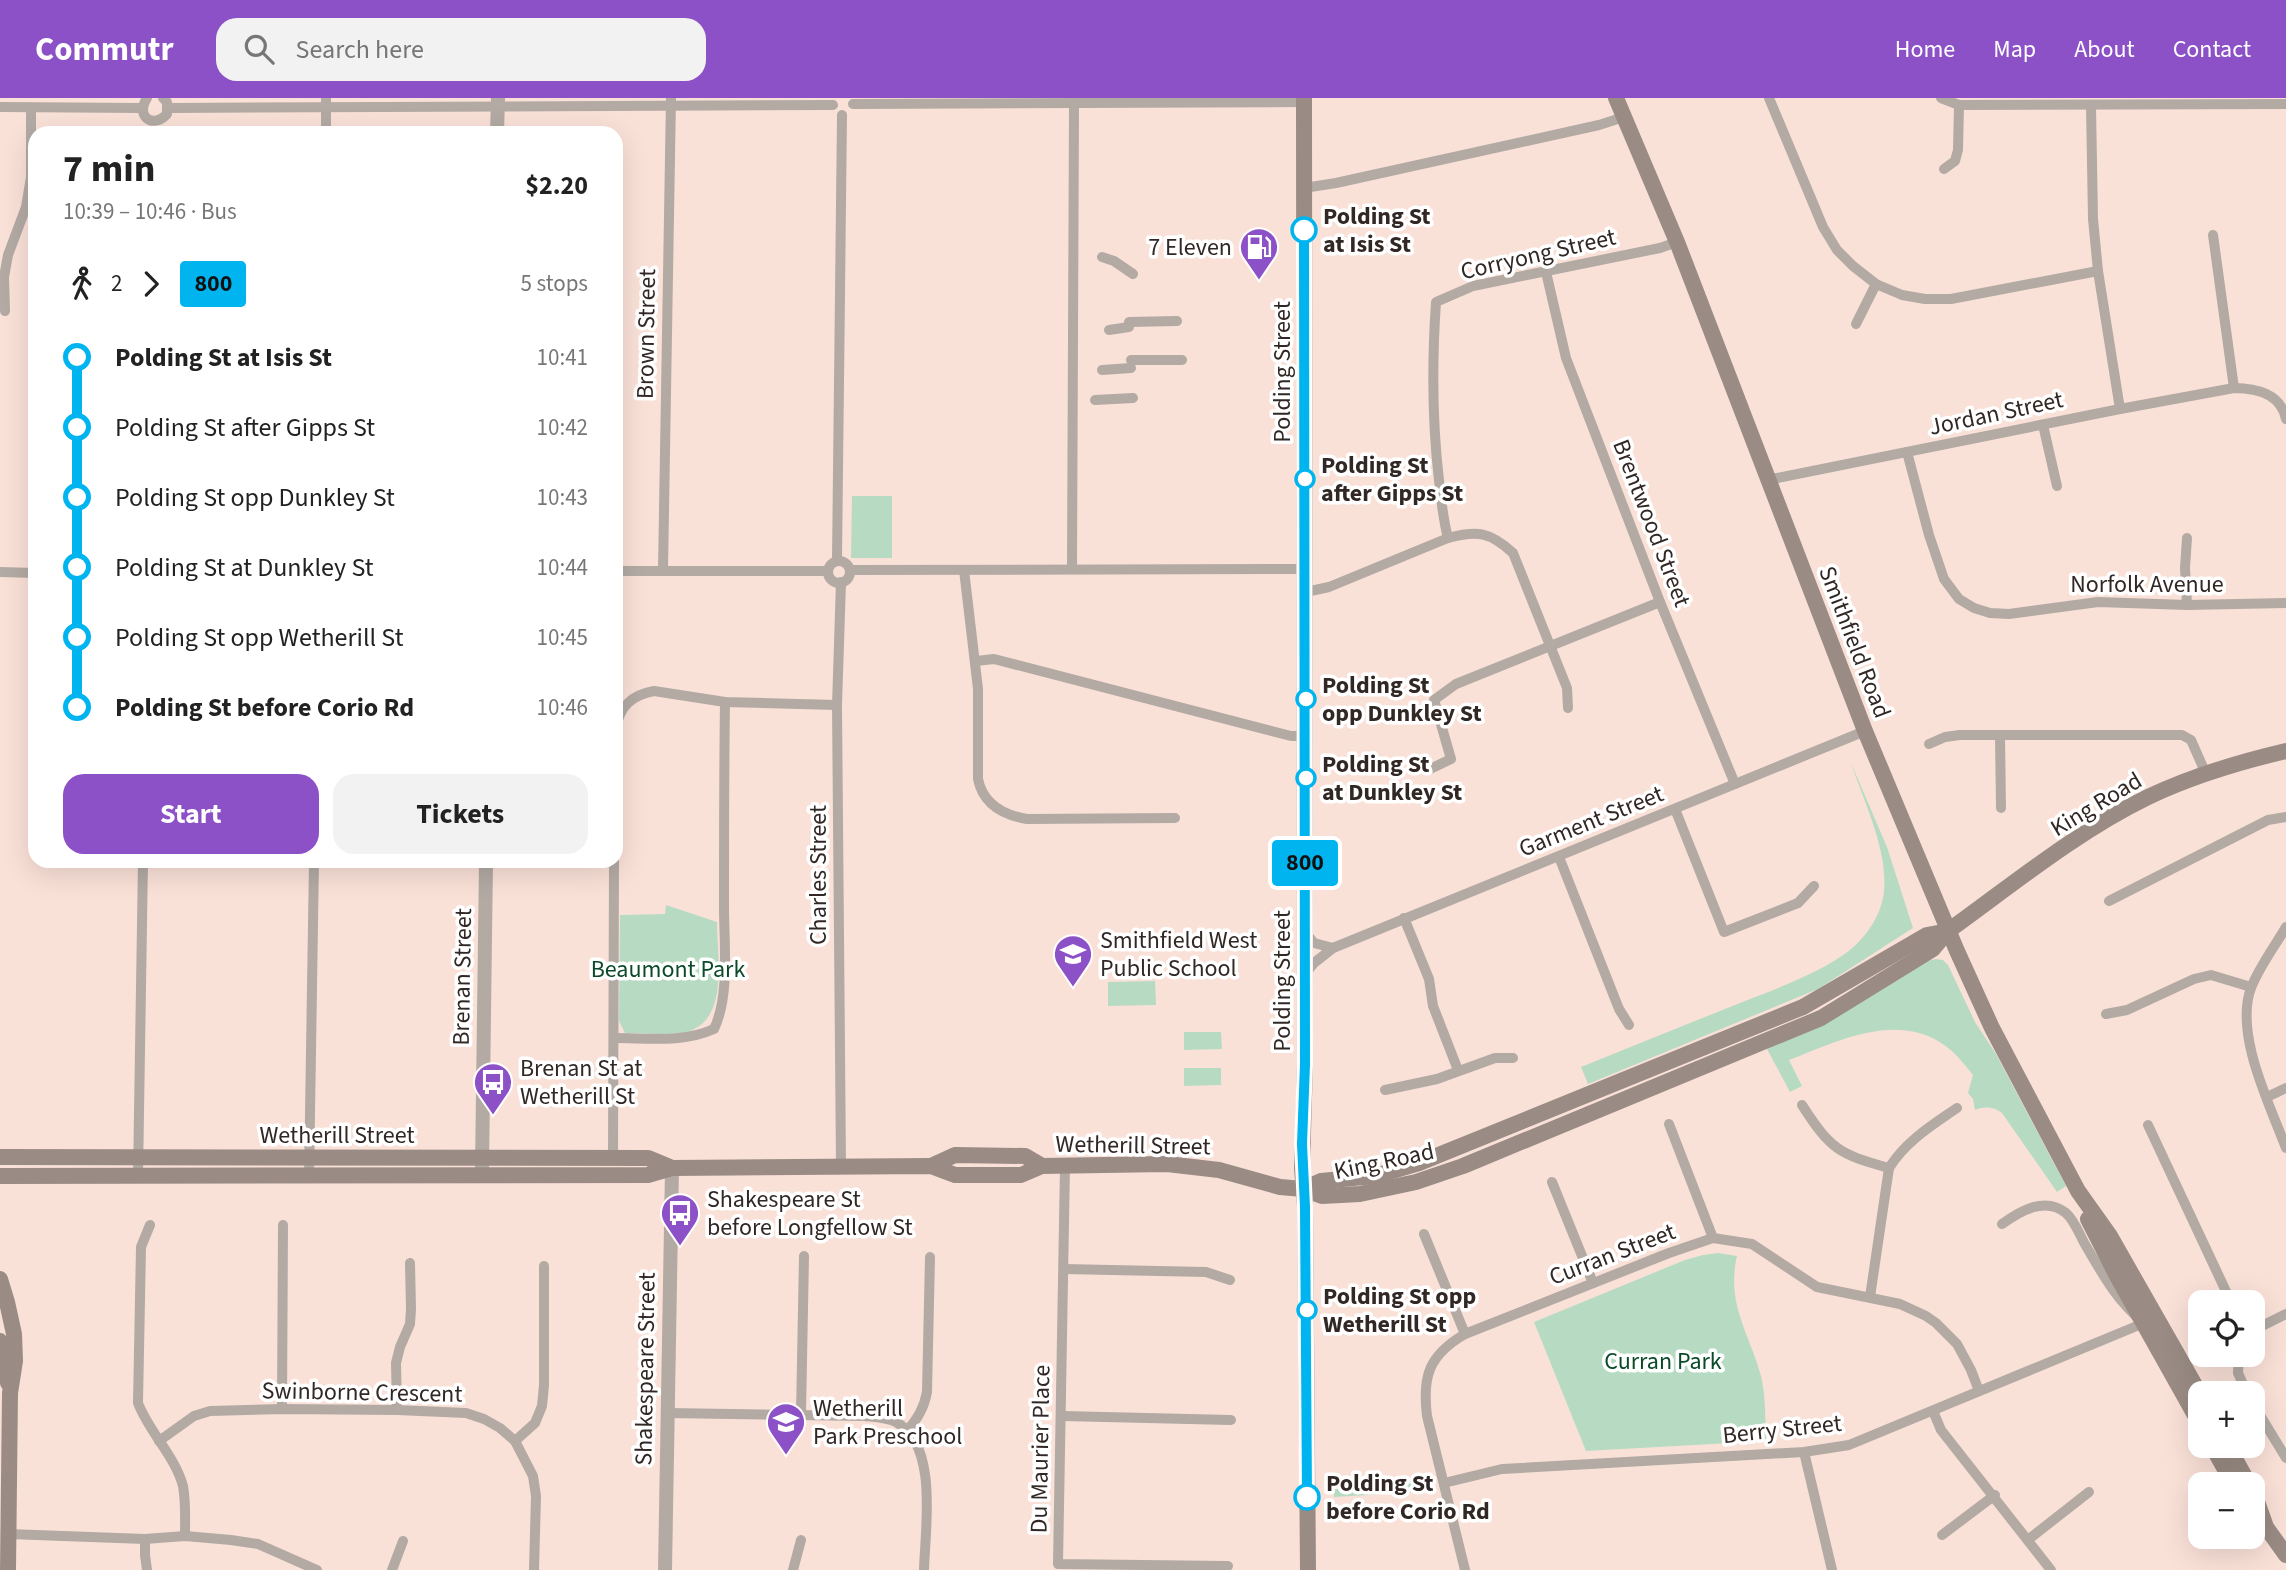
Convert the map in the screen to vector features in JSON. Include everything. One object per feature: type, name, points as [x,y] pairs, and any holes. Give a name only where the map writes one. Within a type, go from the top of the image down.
[{"type":"main road","name":"Smithfield Road","points":[[1616,98],[1677,242],[1865,731],[1948,932],[1992,1028],[2078,1191],[2105,1229],[2192,1381]]},
{"type":"main road","name":"Polding Street","points":[[1304,100],[1306,736],[1305,1064],[1302,1138],[1307,1297],[1308,1570]]},
{"type":"main road","name":"King Road","points":[[1303,1189],[1322,1196],[1360,1194],[1416,1182],[1475,1161],[1821,1018],[1933,949],[1948,932],[2101,823],[2149,797],[2206,774],[2286,751]]},
{"type":"main road","name":"Wetherill Street","points":[[4,1177],[648,1175],[672,1168],[931,1166],[955,1156],[1024,1156],[1042,1166],[1191,1166],[1219,1170],[1280,1187],[1303,1189]]},
{"type":"main road","name":"Wetherill Street","points":[[0,1157],[648,1158],[672,1168]]},
{"type":"main road","name":"Smithfield Road","points":[[2078,1191],[2076,1212],[2144,1323],[2188,1402]]},
{"type":"main road","points":[[2105,1229],[2115,1257],[2144,1311],[2144,1323],[2154,1329],[2188,1383]]},
{"type":"main road","points":[[0,1279],[14,1334],[15,1360],[7,1401]]},
{"type":"main road","points":[[0,1341],[7,1401],[8,1570]]},
{"type":"main road","points":[[2265,1509],[2286,1542]]},
{"type":"main road","points":[[2265,1524],[2286,1555]]},
{"type":"main road","points":[[2265,1538],[2286,1568]]},
{"type":"street","points":[[1769,98],[1823,227],[1853,267],[1877,284],[1902,295],[1925,299],[1951,299],[2098,271]]},
{"type":"street","points":[[1941,98],[1959,105],[2286,104]]},
{"type":"street","points":[[155,126],[167,114],[166,103],[834,101],[836,113],[842,115],[850,112],[851,101],[998,101],[1074,105],[1151,100],[1304,100]]},
{"type":"street","points":[[497,102],[497,126]]},
{"type":"street","name":"Brown Street","points":[[663,570],[671,102]]},
{"type":"street","points":[[0,107],[145,103],[146,118],[153,126]]},
{"type":"street","points":[[326,103],[326,126]]},
{"type":"street","points":[[1072,569],[1074,105]]},
{"type":"street","points":[[1944,169],[1955,161],[1958,150],[1959,105]]},
{"type":"street","points":[[2091,106],[2093,219],[2098,271],[2120,409]]},
{"type":"street","points":[[31,108],[31,126]]},
{"type":"street","points":[[837,560],[842,115]]},
{"type":"street","points":[[1304,188],[1600,125],[1625,117]]},
{"type":"street","points":[[5,311],[4,256],[26,207],[28,192]]},
{"type":"street","points":[[2213,235],[2234,388],[2252,388],[2264,392],[2275,400],[2285,413],[2286,419]]},
{"type":"street","name":"Corryong Street","points":[[1448,538],[1434,439],[1436,302],[1473,286],[1660,248],[1677,242]]},
{"type":"street","points":[[1102,257],[1114,261],[1133,274]]},
{"type":"street","name":"Brentwood Street","points":[[1546,272],[1566,358],[1660,603],[1735,784]]},
{"type":"street","points":[[1856,324],[1877,284]]},
{"type":"street","points":[[1109,330],[1129,325],[1177,321]]},
{"type":"street","points":[[1102,370],[1131,364],[1182,360]]},
{"type":"street","name":"Jordan Street","points":[[1767,480],[2234,388]]},
{"type":"street","points":[[1095,400],[1133,398]]},
{"type":"street","points":[[2043,425],[2057,486]]},
{"type":"street","name":"Norfolk Avenue","points":[[1907,452],[1929,536],[1944,579],[1959,599],[1974,608],[1990,614],[2009,614],[2098,602],[2187,605],[2286,603]]},
{"type":"street","points":[[1306,592],[1329,587],[1448,538],[1481,533],[1499,540],[1513,553],[1567,688],[1568,708]]},
{"type":"street","points":[[2187,538],[2187,605]]},
{"type":"street","points":[[837,560],[844,562],[850,570],[849,577],[841,582],[831,580],[828,571],[831,564],[837,560]]},
{"type":"street","points":[[850,570],[1305,569]]},
{"type":"street","points":[[964,570],[976,661],[978,779],[981,791],[997,809],[1027,819],[1175,818]]},
{"type":"street","points":[[623,572],[828,571]]},
{"type":"street","points":[[0,572],[28,573]]},
{"type":"street","name":"Charles Street","points":[[841,582],[837,705],[841,1166]]},
{"type":"street","points":[[1428,770],[1451,759],[1434,701],[1456,684],[1660,603]]},
{"type":"street","points":[[976,661],[994,659],[1278,733],[1306,736]]},
{"type":"street","points":[[623,708],[642,693],[665,692],[724,702],[837,705]]},
{"type":"street","points":[[614,1038],[697,1037],[714,1029],[720,1017],[724,944],[724,702]]},
{"type":"street","name":"Garment Street","points":[[1305,974],[1333,948],[1865,731]]},
{"type":"street","points":[[1929,744],[1952,736],[2182,735],[2192,740],[2206,774]]},
{"type":"street","points":[[2000,736],[2001,808]]},
{"type":"street","points":[[1675,809],[1724,932],[1798,902],[1814,886]]},
{"type":"street","points":[[2109,901],[2268,820],[2286,817]]},
{"type":"street","points":[[1559,858],[1619,1009],[1629,1025]]},
{"type":"street","points":[[138,1176],[143,868]]},
{"type":"street","points":[[309,1177],[314,868]]},
{"type":"street","name":"Brenan Street","points":[[482,1177],[486,868]]},
{"type":"street","points":[[613,1158],[614,868]]},
{"type":"street","points":[[1404,918],[1429,979],[1433,1006],[1458,1070]]},
{"type":"street","points":[[2286,927],[2251,987],[2246,1022],[2251,1052],[2286,1149]]},
{"type":"street","points":[[1305,932],[1314,943],[1333,948]]},
{"type":"street","points":[[2106,1014],[2127,1010],[2194,979],[2211,975],[2251,987]]},
{"type":"street","points":[[1385,1090],[1437,1079],[1495,1058],[1513,1058]]},
{"type":"street","points":[[2267,1097],[2286,1088]]},
{"type":"street","points":[[1802,1105],[1820,1132],[1840,1150],[1855,1159],[1889,1168]]},
{"type":"street","points":[[1870,1297],[1889,1168],[1914,1138],[1957,1108]]},
{"type":"street","points":[[1669,1124],[1713,1238]]},
{"type":"street","points":[[2148,1125],[2225,1290]]},
{"type":"street","name":"Du Maurier Place","points":[[1065,1166],[1058,1564],[1228,1566]]},
{"type":"street","name":"Shakespeare Street","points":[[665,1570],[672,1168]]},
{"type":"street","points":[[1552,1182],[1593,1283]]},
{"type":"street","points":[[2002,1224],[2022,1210],[2036,1206],[2076,1212]]},
{"type":"street","points":[[282,1409],[283,1224]]},
{"type":"street","points":[[150,1225],[144,1234],[141,1247],[138,1403],[145,1420],[177,1471],[183,1487],[185,1536]]},
{"type":"street","points":[[1424,1234],[1465,1334]]},
{"type":"street","name":"Curran Street","points":[[1465,1570],[1427,1416],[1424,1392],[1425,1380],[1439,1354],[1452,1341],[1465,1334],[1713,1238],[1752,1244],[1817,1287],[1908,1307],[1936,1323],[1957,1344],[1979,1391]]},
{"type":"street","points":[[801,1414],[804,1256]]},
{"type":"street","points":[[907,1431],[917,1419],[928,1392],[930,1258]]},
{"type":"street","points":[[397,1410],[396,1363],[410,1324],[410,1263]]},
{"type":"street","points":[[514,1441],[535,1423],[542,1406],[544,1266]]},
{"type":"street","points":[[1065,1269],[1206,1272],[1230,1280]]},
{"type":"street","points":[[2265,1325],[2286,1314]]},
{"type":"street","name":"Berry Street","points":[[1444,1483],[1502,1469],[1804,1452],[1849,1444],[2144,1323]]},
{"type":"street","name":"Swinborne Crescent","points":[[159,1441],[194,1416],[210,1411],[397,1410],[466,1413],[484,1419],[500,1428],[514,1441],[533,1476],[536,1496],[534,1570]]},
{"type":"street","points":[[1933,1411],[1941,1430],[2052,1570]]},
{"type":"street","points":[[667,1413],[801,1414],[881,1418],[895,1422],[907,1431],[924,1460],[924,1570]]},
{"type":"street","points":[[1062,1416],[1231,1420]]},
{"type":"street","points":[[2265,1423],[2286,1458]]},
{"type":"street","points":[[1804,1452],[1832,1570]]},
{"type":"street","points":[[2029,1539],[2089,1492]]},
{"type":"street","points":[[1942,1535],[1995,1496]]},
{"type":"street","points":[[8,1534],[145,1539],[185,1536],[258,1544],[292,1565],[317,1570]]},
{"type":"street","points":[[145,1539],[147,1570]]},
{"type":"street","points":[[793,1570],[801,1540]]},
{"type":"street","points":[[392,1570],[403,1541]]},
{"type":"green space","points":[[852,496],[892,496],[892,558],[851,558]]},
{"type":"green space","points":[[1851,763],[1887,847],[1913,928],[1818,989],[1588,1084],[1581,1067],[1799,979],[1839,958],[1862,938],[1873,924],[1883,900],[1884,875],[1874,826]]},
{"type":"green space","name":"Beaumont Park","points":[[666,905],[717,922],[719,971],[714,1005],[707,1018],[696,1028],[673,1034],[625,1033],[619,1021],[620,915],[665,914]]},
{"type":"green space","points":[[1943,960],[1948,965],[1975,1022],[1996,1054],[2066,1186],[2057,1192],[2002,1113],[1989,1108],[1975,1110],[1973,1099],[1968,1093],[1973,1075],[1951,1050],[1928,1036],[1909,1031],[1868,1032],[1789,1060],[1802,1086],[1790,1092],[1767,1049],[1868,997],[1927,961]]},
{"type":"green space","points":[[1155,981],[1156,1005],[1108,1006],[1108,982]]},
{"type":"green space","points":[[1184,1032],[1221,1032],[1222,1049],[1184,1050]]},
{"type":"green space","points":[[1184,1068],[1221,1068],[1221,1085],[1184,1086]]},
{"type":"green space","name":"Curran Park","points":[[1718,1253],[1737,1256],[1734,1289],[1740,1318],[1761,1376],[1765,1400],[1766,1441],[1586,1451],[1534,1322],[1685,1260]]},
{"type":"green space","points":[[1430,1477],[1434,1491],[1334,1497],[1333,1483]]},
{"type":"bus line","name":"800","points":[[1304,230],[1306,767],[1302,1168],[1307,1297],[1307,1497]]},
{"type":"place","name":"Polding St at Isis St","points":[[1304,230]]},
{"type":"place","name":"7 Eleven","points":[[1259,281]]},
{"type":"place","name":"Polding St after Gipps St","points":[[1305,479]]},
{"type":"place","name":"Polding St opp Dunkley St","points":[[1306,699]]},
{"type":"place","name":"Polding St at Dunkley St","points":[[1306,778]]},
{"type":"place","name":"Smithfield West Public School","points":[[1073,988]]},
{"type":"place","name":"Brenan St at Wetherill St","points":[[493,1116]]},
{"type":"place","name":"Shakespeare St before Longfellow St","points":[[680,1247]]},
{"type":"place","name":"Polding St opp Wetherill St","points":[[1307,1310]]},
{"type":"place","name":"Wetherill Park Preschool","points":[[786,1456]]},
{"type":"place","name":"Polding St before Corio Rd","points":[[1307,1497]]}]
